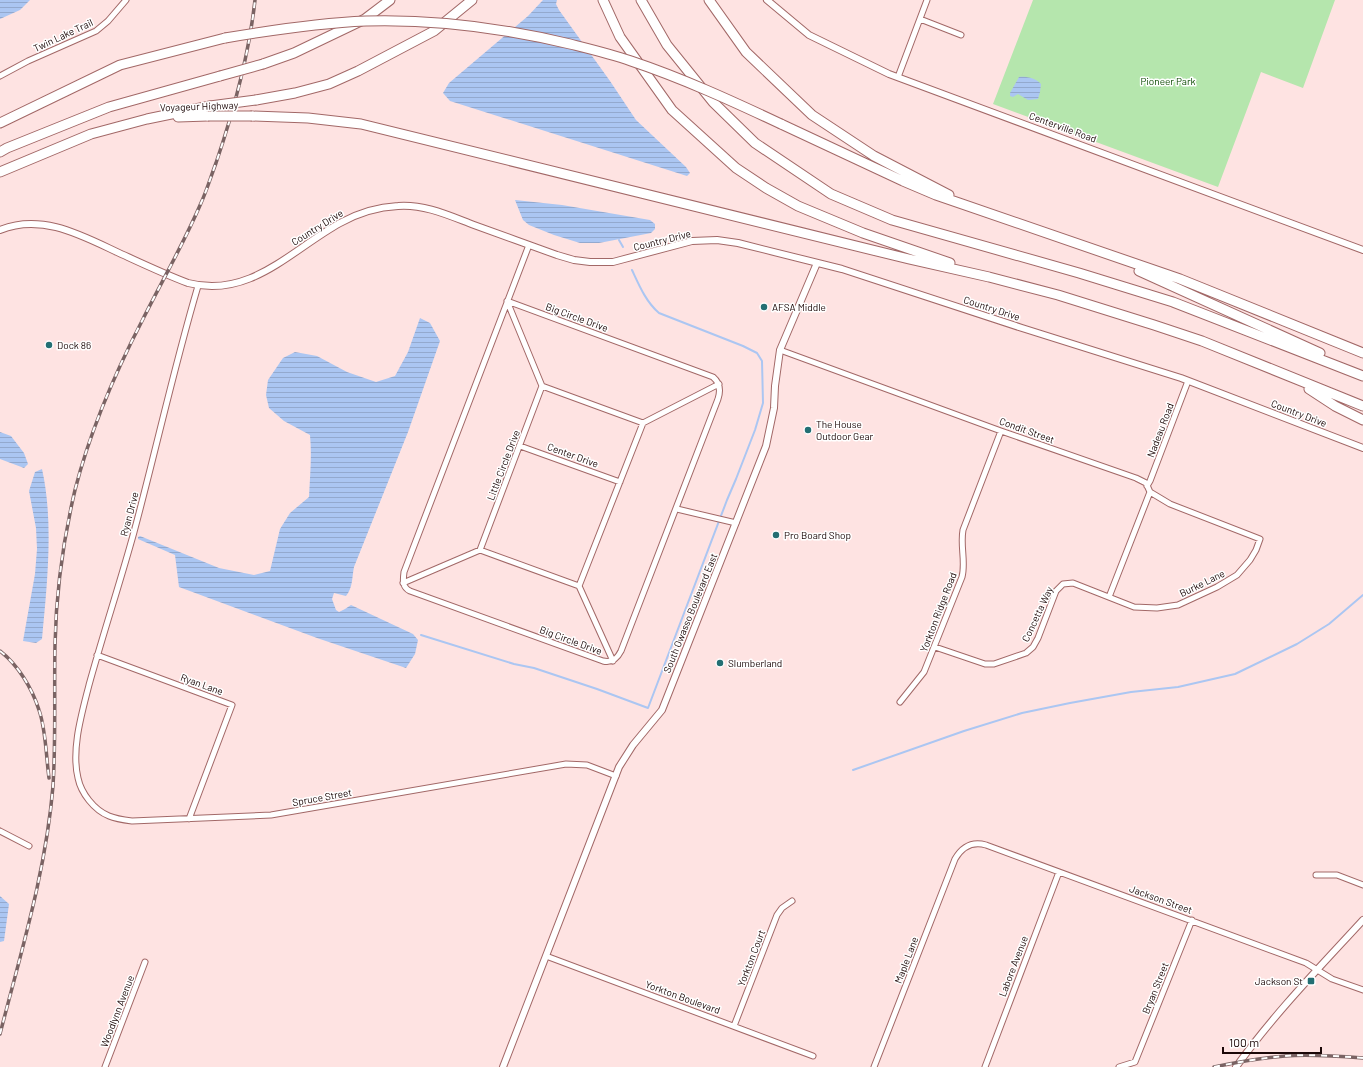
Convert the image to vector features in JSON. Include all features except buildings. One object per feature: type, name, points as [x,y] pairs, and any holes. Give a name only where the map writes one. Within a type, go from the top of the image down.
[{"type":"highway","points":[[0,152],[6,148],[109,107],[263,64],[294,53],[365,19],[390,0]]},
{"type":"highway","points":[[0,172],[91,134],[147,119],[210,106],[295,93],[329,84],[358,71],[434,31],[472,0]]},
{"type":"highway","points":[[603,0],[620,37],[672,110],[736,168],[766,188],[805,209],[863,233],[989,277],[1058,295],[1202,341],[1363,406]]},
{"type":"highway","points":[[641,0],[667,45],[713,102],[755,143],[831,194],[892,220],[1079,273],[1172,302],[1363,376]]},
{"type":"highway","points":[[710,0],[746,52],[812,115],[874,156],[971,206]]},
{"type":"highway","points":[[0,123],[120,65],[225,38],[278,29],[366,21],[415,21],[461,24],[510,32],[549,39],[629,60],[669,74],[703,88],[936,195],[1180,279],[1363,353]]},
{"type":"highway","name":"Voyageur Highway","points":[[147,119],[208,116],[252,116],[308,118],[361,124],[908,260],[989,277]]},
{"type":"highway","points":[[1091,249],[1363,373]]},
{"type":"highway","points":[[1295,379],[1335,406],[1363,420]]},
{"type":"street","name":"Twin Lake Trail","points":[[0,76],[52,50],[96,31],[108,22],[126,0]]},
{"type":"street","name":"Centerville Road","points":[[767,0],[809,35],[898,77],[1363,250]]},
{"type":"street","points":[[898,77],[927,0]]},
{"type":"street","points":[[920,19],[961,35]]},
{"type":"street","name":"Country Drive","points":[[0,230],[21,224],[66,229],[166,275],[198,286],[214,287],[231,285],[256,277],[339,223],[367,211],[384,207],[414,205],[436,211],[574,260],[590,262],[613,262],[692,241],[717,240],[738,243],[842,269],[1188,381],[1363,448]]},
{"type":"street","points":[[529,245],[404,572],[403,583],[480,550],[579,586],[613,661]]},
{"type":"street","name":"South Owasso Boulevard East","points":[[502,1067],[616,776],[626,755],[662,710],[736,523],[768,440],[774,408],[775,386],[780,350],[817,263]]},
{"type":"street","name":"Ryan Drive","points":[[77,747],[82,711],[97,655],[134,532],[187,323],[198,286]]},
{"type":"street","points":[[507,302],[542,386],[643,422]]},
{"type":"street","name":"Big Circle Drive","points":[[403,583],[410,591],[603,661],[613,661],[619,656],[677,509],[720,394],[719,384],[713,377],[507,302]]},
{"type":"street","name":"Condit Street","points":[[780,350],[1001,431],[1136,478],[1146,483],[1147,486]]},
{"type":"street","name":"Nadeau Road","points":[[1147,486],[1188,381]]},
{"type":"street","points":[[579,586],[643,422],[719,384]]},
{"type":"street","name":"Little Circle Drive","points":[[480,550],[542,386]]},
{"type":"street","name":"Yorkton Ridge Road","points":[[900,702],[924,672],[964,571],[963,530],[1001,431]]},
{"type":"street","name":"Center Drive","points":[[520,446],[620,482]]},
{"type":"street","points":[[1109,597],[1150,492],[1147,486]]},
{"type":"street","name":"Burke Lane","points":[[1109,597],[1134,607],[1167,607],[1192,599],[1228,582],[1237,575],[1250,560],[1256,550],[1260,539],[1170,504],[1150,492]]},
{"type":"street","points":[[677,509],[736,523]]},
{"type":"street","name":"Concetta Way","points":[[935,646],[977,662],[994,664],[1026,653],[1033,647],[1038,638],[1056,591],[1063,584],[1072,583],[1109,597]]},
{"type":"street","name":"Ryan Lane","points":[[97,655],[232,705],[189,819]]},
{"type":"street","name":"Spruce Street","points":[[77,747],[77,777],[85,794],[97,809],[108,816],[119,820],[132,821],[271,815],[566,764],[587,765],[616,776]]},
{"type":"street","points":[[0,831],[29,846]]},
{"type":"street","name":"Jackson Street","points":[[955,859],[958,853],[968,845],[982,844],[1306,963],[1332,979],[1363,990]]},
{"type":"street","name":"Maple Lane","points":[[874,1067],[955,859]]},
{"type":"street","name":"Labore Avenue","points":[[985,1067],[1059,872]]},
{"type":"street","points":[[1316,875],[1337,875],[1363,885]]},
{"type":"street","name":"Yorkton Court","points":[[734,1026],[777,915],[782,908],[792,901]]},
{"type":"street","name":"Bryan Street","points":[[1120,1067],[1135,1062],[1192,920]]},
{"type":"street","points":[[1236,1067],[1264,1030],[1317,969],[1363,920]]},
{"type":"street","name":"Yorkton Boulevard","points":[[546,956],[813,1056]]},
{"type":"street","name":"Woodlynn Avenue","points":[[105,1067],[146,962]]},
{"type":"green space","name":"Pioneer Park","points":[[1033,0],[1335,0],[1303,88],[1261,72],[1218,187],[993,104]]},
{"type":"water","points":[[0,0],[30,0],[20,10],[0,19]]},
{"type":"water","points":[[543,0],[557,0],[556,4],[559,10],[636,120],[686,167],[690,173],[687,176],[450,101],[443,93],[449,83],[528,16]]},
{"type":"water","points":[[1019,77],[1031,78],[1041,84],[1038,99],[1028,100],[1018,94],[1013,97],[1010,96],[1010,93]]},
{"type":"water","points":[[515,200],[562,205],[650,220],[655,224],[655,229],[651,233],[599,243],[580,243],[529,225],[523,220]]},
{"type":"water","points":[[420,318],[430,323],[440,341],[408,432],[354,567],[350,589],[346,596],[334,593],[332,599],[336,610],[339,612],[351,605],[413,634],[418,640],[415,654],[406,668],[317,638],[179,587],[175,555],[138,539],[138,537],[140,536],[219,568],[254,575],[270,571],[280,529],[290,513],[309,497],[311,458],[310,435],[284,421],[269,408],[266,395],[268,380],[283,358],[295,352],[317,356],[347,372],[376,382],[395,376],[408,352]]},
{"type":"water","points":[[0,432],[11,436],[24,453],[28,464],[24,468],[0,459]]},
{"type":"water","points":[[42,469],[46,489],[49,532],[46,597],[42,639],[36,643],[23,641],[35,574],[37,549],[36,528],[29,491],[35,472]]},
{"type":"water","points":[[0,896],[9,904],[4,941],[0,942]]},
{"type":"waterway","points":[[619,240],[623,247]]},
{"type":"waterway","points":[[421,635],[514,664],[534,668],[648,708],[755,430],[763,403],[762,361],[757,353],[743,346],[659,313],[647,299],[632,270]]},
{"type":"waterway","points":[[853,770],[964,731],[1022,713],[1131,692],[1178,687],[1235,674],[1297,644],[1329,624],[1363,595]]},
{"type":"railway","points":[[0,1034],[32,911],[50,818],[54,768],[55,645],[57,606],[67,528],[75,490],[88,446],[113,381],[187,233],[207,188],[235,103],[245,62],[255,0]]},
{"type":"railway","points":[[0,651],[13,663],[24,678],[36,702],[46,743],[49,778]]},
{"type":"railway","points":[[1214,1067],[1250,1060],[1295,1055],[1363,1058]]},
{"type":"place","name":"AFSA Middle","points":[[764,307]]},
{"type":"place","name":"Dock 86","points":[[49,345]]},
{"type":"place","name":"The House Outdoor Gear","points":[[808,430]]},
{"type":"place","name":"Pro Board Shop","points":[[776,535]]},
{"type":"place","name":"Slumberland","points":[[720,663]]},
{"type":"place","name":"Jackson St","points":[[1311,981]]}]
